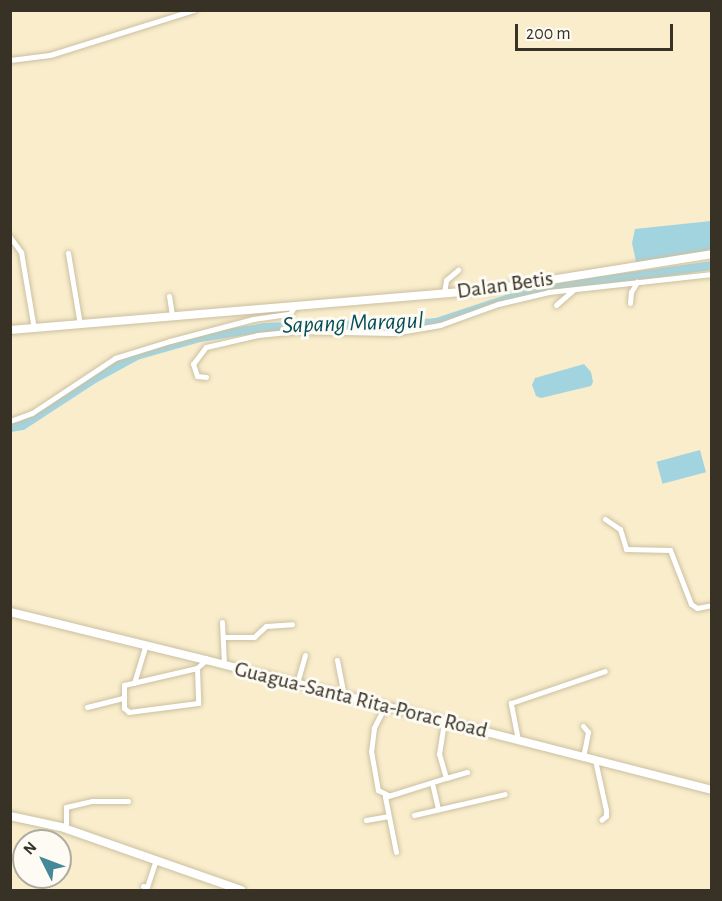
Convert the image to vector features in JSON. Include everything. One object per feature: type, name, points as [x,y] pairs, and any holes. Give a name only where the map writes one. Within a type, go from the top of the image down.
[{"type":"street","points":[[10,60],[50,55],[194,10]]},
{"type":"street","points":[[10,237],[21,252],[34,329]]},
{"type":"street","points":[[68,253],[80,325]]},
{"type":"street","name":"Dalan Betis","points":[[10,330],[516,287],[711,254]]},
{"type":"street","points":[[444,293],[446,280],[458,270]]},
{"type":"street","points":[[206,377],[197,376],[193,364],[206,347],[214,344],[279,331],[393,333],[440,325],[498,304],[549,292],[711,274]]},
{"type":"street","points":[[630,303],[631,292],[637,282]]},
{"type":"street","points":[[556,305],[573,290]]},
{"type":"street","points":[[169,296],[172,315]]},
{"type":"street","points":[[10,421],[32,413],[115,358],[253,319],[290,314],[294,307]]},
{"type":"street","points":[[605,519],[620,529],[627,549],[670,550],[691,604],[697,608],[711,605]]},
{"type":"street","name":"Guagua-Santa Rita-Porac Road","points":[[10,612],[224,664],[711,790]]},
{"type":"street","points":[[222,622],[224,664]]},
{"type":"street","points":[[224,637],[254,636],[266,627],[292,624]]},
{"type":"street","points":[[134,682],[145,646]]},
{"type":"street","points":[[297,683],[305,655]]},
{"type":"street","points":[[197,668],[200,701],[195,705],[126,711],[123,698],[124,685],[197,668],[206,660]]},
{"type":"street","points":[[337,660],[344,695]]},
{"type":"street","points":[[518,740],[511,703],[605,671]]},
{"type":"street","points":[[87,707],[123,698]]},
{"type":"street","points":[[385,706],[374,728],[371,752],[378,790],[388,795],[467,772]]},
{"type":"street","points":[[444,721],[439,754],[446,778]]},
{"type":"street","points":[[583,726],[588,732],[583,757]]},
{"type":"street","points":[[595,760],[606,810],[606,816],[601,820]]},
{"type":"street","points":[[432,783],[438,810]]},
{"type":"street","points":[[414,815],[505,794]]},
{"type":"street","points":[[388,795],[385,800],[396,852]]},
{"type":"street","points":[[10,816],[66,829],[66,807],[92,801],[128,801]]},
{"type":"street","points":[[366,820],[388,816]]},
{"type":"street","points":[[72,831],[241,891]]},
{"type":"street","points":[[155,889],[145,886],[156,860]]},
{"type":"water","points":[[711,221],[711,252],[636,262],[632,243],[635,229]]},
{"type":"water","points":[[584,364],[591,372],[593,382],[591,386],[541,398],[536,396],[532,385],[535,378]]},
{"type":"water","points":[[700,450],[706,472],[662,484],[657,462]]},
{"type":"waterway","name":"Sapang Maragul","points":[[10,427],[22,425],[94,378],[136,355],[199,337],[265,327],[334,324],[382,326],[436,322],[536,289],[712,265]]}]
